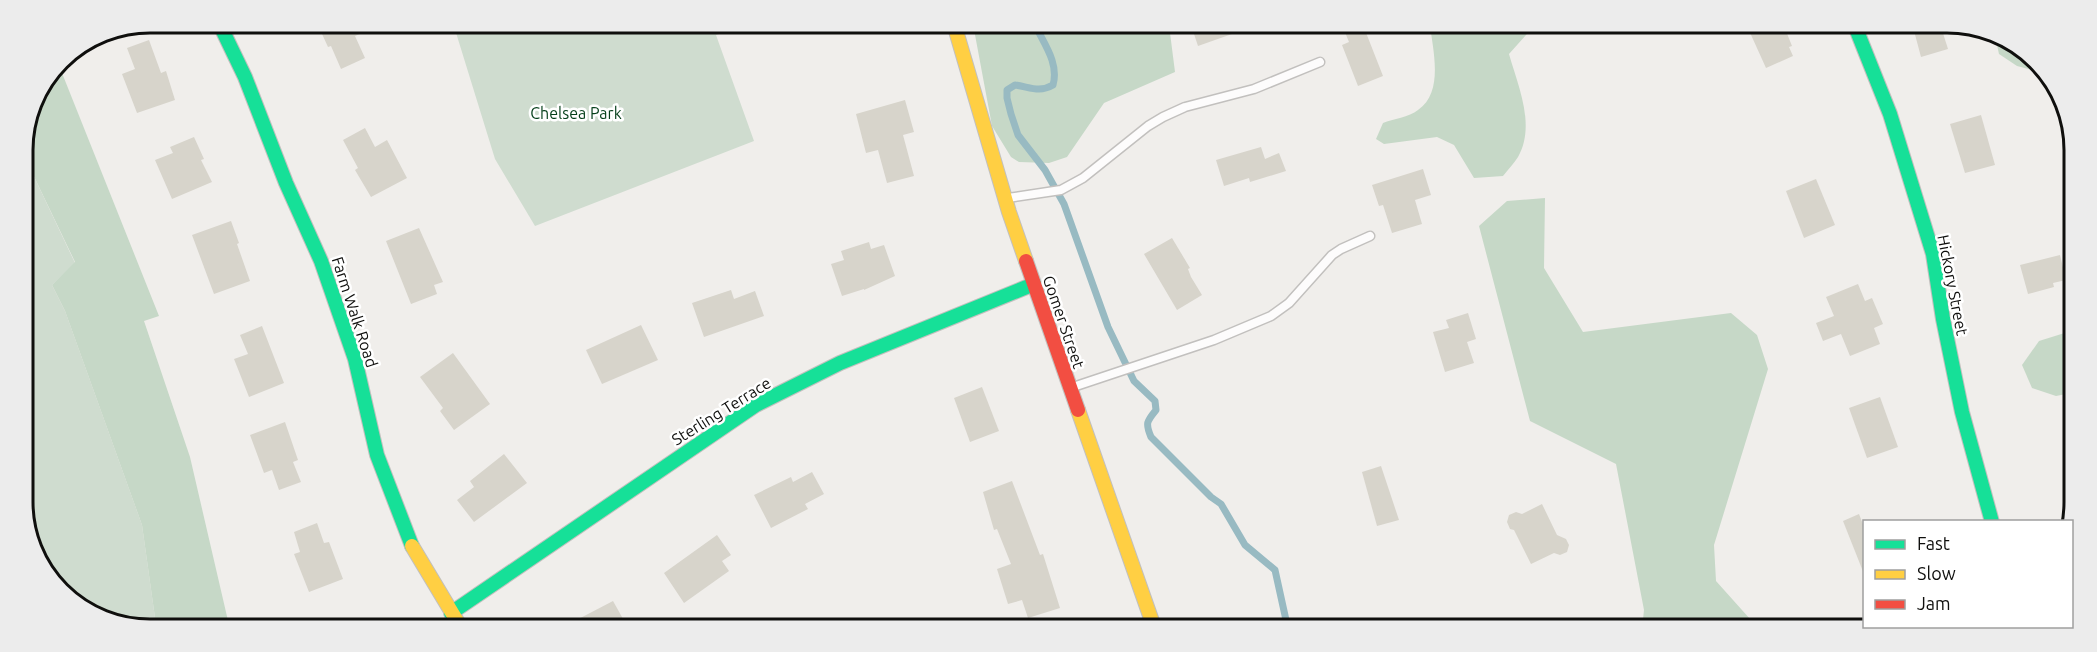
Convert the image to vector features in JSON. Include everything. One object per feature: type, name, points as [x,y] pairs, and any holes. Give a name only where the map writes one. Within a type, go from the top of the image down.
[{"type":"street","name":"Farm Walk Road","points":[[224,33],[245,77],[286,183],[321,261],[355,359],[377,455],[414,552],[455,619]]},
{"type":"street","name":"Gomer Street","points":[[957,33],[1005,198],[1151,619]]},
{"type":"street","name":"Hickory Street","points":[[1857,33],[1890,114],[1933,254],[1943,319],[1962,412],[1991,520]]},
{"type":"street","name":"Sterling Terrace","points":[[451,613],[756,405],[840,363],[1034,284]]},
{"type":"lane","points":[[1005,198],[1061,190],[1083,178],[1148,126],[1163,117],[1185,107],[1254,89],[1320,62]]},
{"type":"lane","points":[[1070,388],[1214,340],[1270,316],[1289,303],[1332,255],[1370,236]]},
{"type":"green space","name":"Chelsea Park","points":[[456,33],[722,33],[716,35],[754,141],[535,226],[495,159]]},
{"type":"green space","points":[[975,33],[1170,33],[1175,72],[1104,103],[1067,157],[1049,163],[1019,162],[1011,157],[992,126]]},
{"type":"green space","points":[[1431,33],[1528,33],[1509,54],[1524,106],[1525,132],[1518,157],[1503,176],[1474,178],[1454,145],[1437,137],[1384,144],[1376,139],[1383,123],[1406,116],[1418,110],[1426,102],[1434,82]]},
{"type":"green space","points":[[1997,45],[2018,57],[2033,70],[2017,66],[1999,54]]},
{"type":"green space","points":[[62,73],[159,316],[144,321],[190,457],[228,619],[155,619],[142,525],[65,311],[52,285],[75,262],[33,174],[33,143],[37,120],[45,98]]},
{"type":"green space","points":[[33,175],[75,263],[52,285],[65,311],[142,525],[155,619],[120,615],[98,607],[85,599],[62,579],[45,554],[39,539],[33,509]]},
{"type":"green space","points":[[1545,198],[1544,268],[1583,332],[1731,313],[1757,335],[1768,369],[1714,545],[1716,581],[1750,619],[1643,619],[1644,610],[1616,464],[1530,421],[1479,226],[1507,201]]},
{"type":"green space","points":[[2064,333],[2064,394],[2056,396],[2032,388],[2022,365],[2039,341]]},
{"type":"building","points":[[322,33],[362,33],[355,36],[365,58],[341,69],[331,46],[328,47]]},
{"type":"building","points":[[1194,33],[1235,33],[1198,46]]},
{"type":"building","points":[[1345,33],[1366,33],[1383,76],[1358,86],[1342,45],[1349,42]]},
{"type":"building","points":[[1750,33],[1787,33],[1793,56],[1766,68]]},
{"type":"building","points":[[1915,33],[1943,33],[1948,49],[1921,57]]},
{"type":"building","points":[[149,40],[161,73],[166,71],[175,100],[137,113],[122,74],[135,69],[127,48]]},
{"type":"building","points":[[905,100],[914,132],[903,135],[914,176],[887,183],[878,150],[866,153],[856,114]]},
{"type":"building","points":[[1981,115],[1995,165],[1965,173],[1950,124]]},
{"type":"building","points":[[365,128],[375,147],[387,140],[407,178],[371,197],[355,170],[358,168],[343,140]]},
{"type":"building","points":[[194,137],[204,159],[201,160],[212,182],[172,199],[155,160],[173,153],[170,147]]},
{"type":"building","points":[[1261,147],[1265,159],[1279,153],[1286,171],[1250,182],[1249,178],[1224,186],[1216,160]]},
{"type":"building","points":[[1423,169],[1431,195],[1415,200],[1422,224],[1392,233],[1383,205],[1379,206],[1372,185]]},
{"type":"building","points":[[1816,179],[1835,225],[1804,238],[1786,191]]},
{"type":"building","points":[[231,221],[250,281],[214,294],[192,235]]},
{"type":"building","points":[[419,228],[443,282],[434,285],[437,294],[411,304],[386,241]]},
{"type":"building","points":[[1172,238],[1190,268],[1188,269],[1191,277],[1202,295],[1177,310],[1144,254]]},
{"type":"building","points":[[869,242],[871,249],[884,245],[895,276],[864,290],[842,296],[831,264],[844,260],[841,251]]},
{"type":"building","points":[[2060,255],[2064,280],[2053,283],[2054,287],[2028,294],[2020,265]]},
{"type":"building","points":[[1858,284],[1865,301],[1872,298],[1883,324],[1874,328],[1880,344],[1850,356],[1841,334],[1823,341],[1816,323],[1834,316],[1826,297]]},
{"type":"building","points":[[731,290],[734,299],[755,291],[764,316],[704,337],[692,303]]},
{"type":"building","points":[[1468,313],[1476,339],[1467,342],[1474,363],[1445,372],[1433,332],[1449,328],[1446,320]]},
{"type":"building","points":[[641,325],[658,360],[602,384],[586,350]]},
{"type":"building","points":[[262,326],[284,383],[249,397],[234,359],[248,354],[240,335]]},
{"type":"building","points":[[453,353],[490,404],[454,430],[440,411],[443,408],[420,377]]},
{"type":"building","points":[[982,387],[999,431],[970,442],[954,398]]},
{"type":"building","points":[[1880,397],[1898,447],[1867,458],[1849,408]]},
{"type":"building","points":[[285,422],[298,460],[293,462],[301,482],[279,490],[272,470],[264,473],[250,435]]},
{"type":"building","points":[[504,454],[527,483],[474,522],[457,500],[474,487],[470,481]]},
{"type":"building","points":[[1381,466],[1399,520],[1377,526],[1362,472]]},
{"type":"building","points":[[812,472],[824,494],[805,504],[808,509],[771,528],[754,495],[791,477],[793,482]]},
{"type":"building","points":[[1012,481],[1040,555],[1043,554],[1060,608],[1028,618],[1022,600],[1008,604],[997,569],[1011,564],[997,529],[994,530],[983,492]]},
{"type":"building","points":[[1542,504],[1557,535],[1566,539],[1569,545],[1567,552],[1560,555],[1554,553],[1531,564],[1514,530],[1510,529],[1507,522],[1509,515],[1516,512],[1522,514]]},
{"type":"building","points":[[1859,514],[1863,524],[1863,571],[1843,521]]},
{"type":"building","points":[[317,523],[324,543],[329,542],[343,579],[309,592],[294,554],[300,552],[294,532]]},
{"type":"building","points":[[717,535],[731,555],[722,561],[729,571],[684,603],[664,573]]},
{"type":"building","points":[[613,601],[623,619],[578,619]]},
{"type":"waterway","points":[[1039,33],[1053,62],[1053,85],[1043,89],[1015,85],[1007,90],[1007,98],[1018,135],[1045,170],[1064,204],[1108,327],[1134,381],[1155,401],[1156,410],[1148,422],[1151,437],[1211,497],[1221,504],[1245,545],[1275,570],[1286,619]]},
{"type":"traffic: fast","points":[[224,33],[245,77],[286,183],[321,261],[355,359],[377,455],[412,546]]},
{"type":"traffic: fast","points":[[1858,33],[1890,114],[1933,254],[1943,319],[1962,412],[1991,520]]},
{"type":"traffic: fast","points":[[451,613],[756,405],[840,363],[1034,284]]},
{"type":"traffic: slow","points":[[957,33],[1009,212],[1026,261]]},
{"type":"traffic: slow","points":[[1078,410],[1151,619]]},
{"type":"traffic: slow","points":[[412,546],[456,619]]},
{"type":"traffic: jam","points":[[1026,261],[1078,410]]}]
